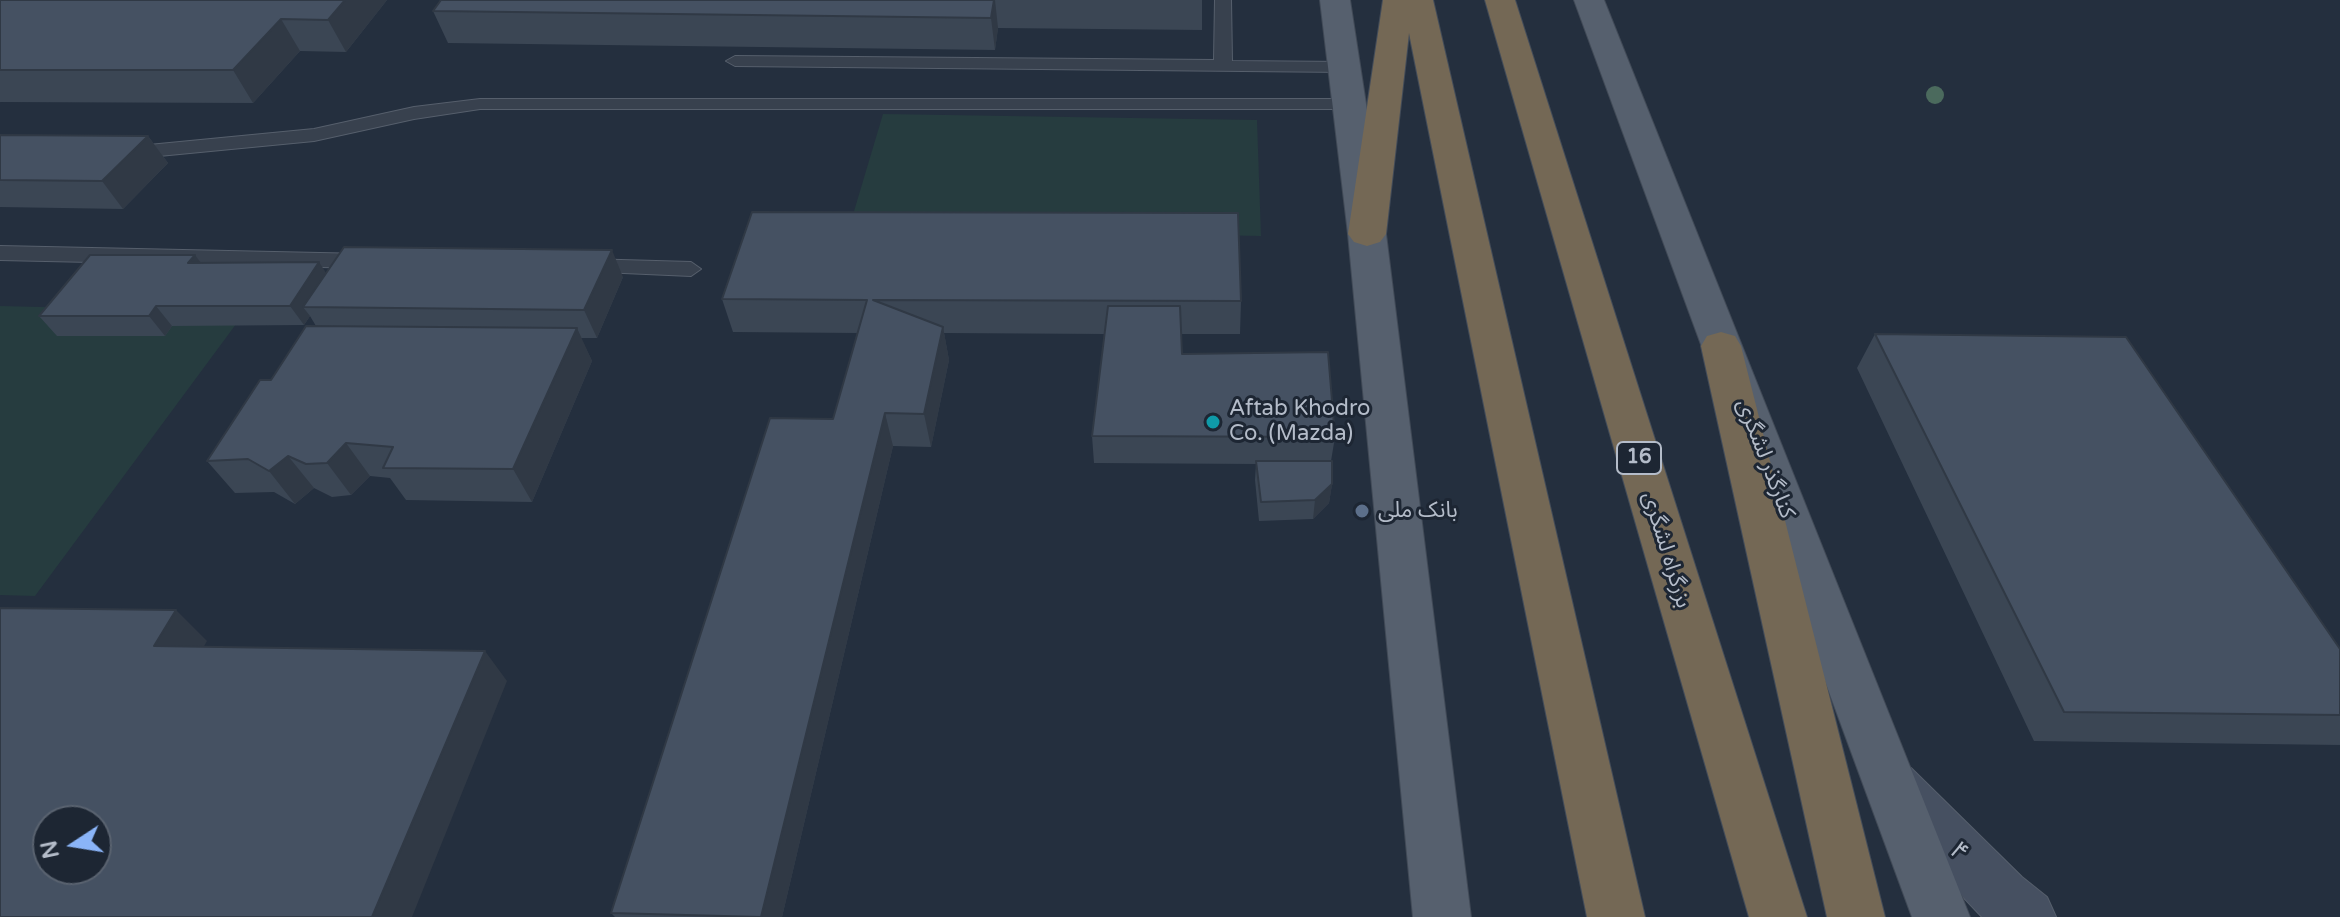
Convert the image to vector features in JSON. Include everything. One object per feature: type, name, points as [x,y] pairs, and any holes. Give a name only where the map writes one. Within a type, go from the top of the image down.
[{"type":"highway","points":[[1367,234],[1398,0]]},
{"type":"highway","points":[[1418,0],[1616,917]]},
{"type":"highway","name":"بزرگراه لشگری","points":[[1500,0],[1778,917]]},
{"type":"highway","points":[[1721,346],[1856,917]]},
{"type":"main road","points":[[1335,0],[1367,234],[1442,917]]},
{"type":"main road","name":"کنارگذر لشگری","points":[[1589,0],[1941,917]]},
{"type":"main road","points":[[1604,0],[1625,92]]},
{"type":"street","name":"۴","points":[[1891,784],[2002,897],[2027,917]]},
{"type":"lane","points":[[1223,0],[1223,66]]},
{"type":"lane","points":[[735,61],[1223,66],[1347,85]]},
{"type":"lane","points":[[115,153],[144,153],[314,135],[414,113],[480,104],[1347,85]]},
{"type":"lane","points":[[0,253],[393,262]]},
{"type":"lane","points":[[566,266],[691,269]]},
{"type":"green space","points":[[883,114],[1257,120],[1261,236],[849,228]]},
{"type":"green space","points":[[0,306],[245,312],[35,596],[0,595]]},
{"type":"building","points":[[0,0],[345,0],[328,20],[281,19],[233,70],[0,70]]},
{"type":"building","points":[[441,0],[994,0],[991,18],[433,11]]},
{"type":"building","points":[[0,135],[148,136],[102,181],[0,180]]},
{"type":"building","points":[[752,212],[1238,213],[1241,301],[873,300],[943,327],[924,414],[885,413],[761,917],[611,913],[770,418],[833,419],[867,300],[722,299]]},
{"type":"building","points":[[344,247],[612,250],[584,310],[303,307]]},
{"type":"building","points":[[90,255],[195,255],[188,263],[319,262],[290,306],[156,306],[149,316],[39,316]]},
{"type":"building","name":"Aftab Khodro Co. (Mazda)","points":[[1108,306],[1180,306],[1182,354],[1328,352],[1335,437],[1092,436]]},
{"type":"building","points":[[306,326],[577,328],[513,469],[383,468],[393,447],[346,443],[327,463],[306,464],[288,456],[269,471],[248,459],[207,461],[260,380],[271,380]]},
{"type":"building","points":[[1875,334],[2126,337],[2340,649],[2340,715],[2064,712]]},
{"type":"building","points":[[1256,461],[1332,461],[1332,484],[1315,500],[1261,502]]},
{"type":"building","points":[[0,608],[176,610],[154,646],[485,651],[372,917],[0,917]]},
{"type":"place","name":"Aftab Khodro Co. (Mazda)","points":[[1213,422]]},
{"type":"place","name":"بانک ملی","points":[[1362,511]]}]
